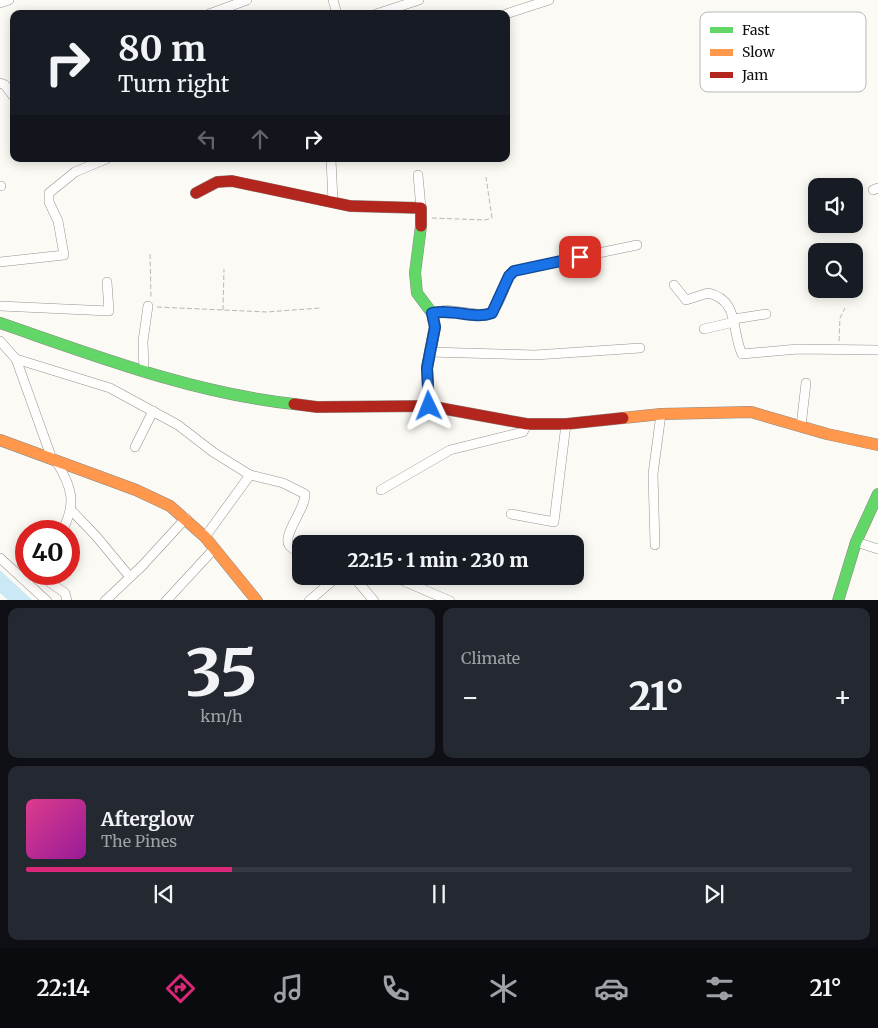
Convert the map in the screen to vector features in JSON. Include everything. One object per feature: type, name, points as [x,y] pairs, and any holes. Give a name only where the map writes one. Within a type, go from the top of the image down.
[{"type":"street","points":[[0,3],[9,0]]},
{"type":"street","points":[[221,10],[247,0]]},
{"type":"street","points":[[388,10],[419,0]]},
{"type":"street","points":[[510,13],[549,0]]},
{"type":"street","points":[[0,262],[64,255],[58,221],[49,202],[49,193],[75,172],[99,162]]},
{"type":"street","points":[[331,162],[333,202]]},
{"type":"street","points":[[418,175],[422,213],[415,273],[416,288],[432,313],[435,327],[427,368],[429,406]]},
{"type":"street","points":[[196,193],[217,182],[232,181],[350,206],[422,213]]},
{"type":"street","points":[[432,313],[445,310],[486,315],[495,309],[509,276],[514,271],[637,245]]},
{"type":"street","points":[[0,306],[109,311],[107,282]]},
{"type":"street","points":[[674,285],[686,300],[702,294],[719,297],[728,305],[734,320],[742,354],[798,349],[878,350]]},
{"type":"street","points":[[144,372],[144,341],[148,306]]},
{"type":"street","points":[[704,329],[734,320],[766,314]]},
{"type":"street","points":[[0,323],[144,372],[197,387],[272,402],[326,407],[429,406],[527,424],[566,424],[711,411],[752,412],[878,445]]},
{"type":"street","points":[[0,341],[16,359],[54,460],[71,491],[71,510],[67,520]]},
{"type":"street","points":[[429,352],[535,355],[640,348]]},
{"type":"street","points":[[16,359],[110,388],[178,425],[213,452],[250,475],[283,484],[305,494],[303,507],[292,527],[288,540],[292,547]]},
{"type":"street","points":[[801,426],[806,383]]},
{"type":"street","points":[[135,446],[153,411]]},
{"type":"street","points":[[655,545],[653,466],[661,414]]},
{"type":"street","points":[[381,490],[450,450],[523,432],[527,424]]},
{"type":"street","points":[[511,514],[554,522],[566,424]]},
{"type":"street","points":[[0,440],[136,490],[170,506],[186,518],[205,537],[257,600]]},
{"type":"street","points":[[205,537],[250,475]]},
{"type":"street","points":[[838,600],[856,542],[878,494]]},
{"type":"street","points":[[71,510],[96,536],[130,577]]},
{"type":"street","points":[[105,600],[130,577],[186,518]]},
{"type":"street","points":[[856,542],[878,549]]},
{"type":"street","points":[[166,600],[214,549]]},
{"type":"street","points":[[0,558],[47,600]]},
{"type":"street","points":[[54,585],[65,593],[67,600]]},
{"type":"street","points":[[309,600],[327,585]]},
{"type":"street","points":[[361,585],[374,600]]},
{"type":"street","points":[[414,585],[450,600]]},
{"type":"path","points":[[422,213],[484,220],[492,218],[486,177]]},
{"type":"path","points":[[150,254],[151,299],[148,306],[276,312],[320,308]]},
{"type":"path","points":[[223,311],[224,268]]},
{"type":"path","points":[[840,350],[840,318],[845,308]]},
{"type":"water","points":[[0,570],[32,600],[8,600],[0,593]]},
{"type":"traffic: fast","points":[[421,226],[415,273],[417,293],[432,313],[435,327],[427,368],[429,406]]},
{"type":"traffic: fast","points":[[0,323],[108,360],[181,382],[256,399],[294,404]]},
{"type":"traffic: fast","points":[[838,600],[856,542],[878,494]]},
{"type":"traffic: slow","points":[[623,418],[661,414],[751,412],[827,434],[878,445]]},
{"type":"traffic: slow","points":[[0,440],[136,490],[170,506],[205,537],[256,600]]},
{"type":"traffic: jam","points":[[196,193],[217,182],[232,181],[350,206],[421,208],[421,226]]},
{"type":"traffic: jam","points":[[294,404],[317,407],[429,406],[527,424],[566,424],[623,418]]},
{"type":"route","points":[[429,406],[427,368],[429,352],[435,334],[432,313],[445,310],[480,315],[492,313],[509,276],[514,271],[580,257]]}]
